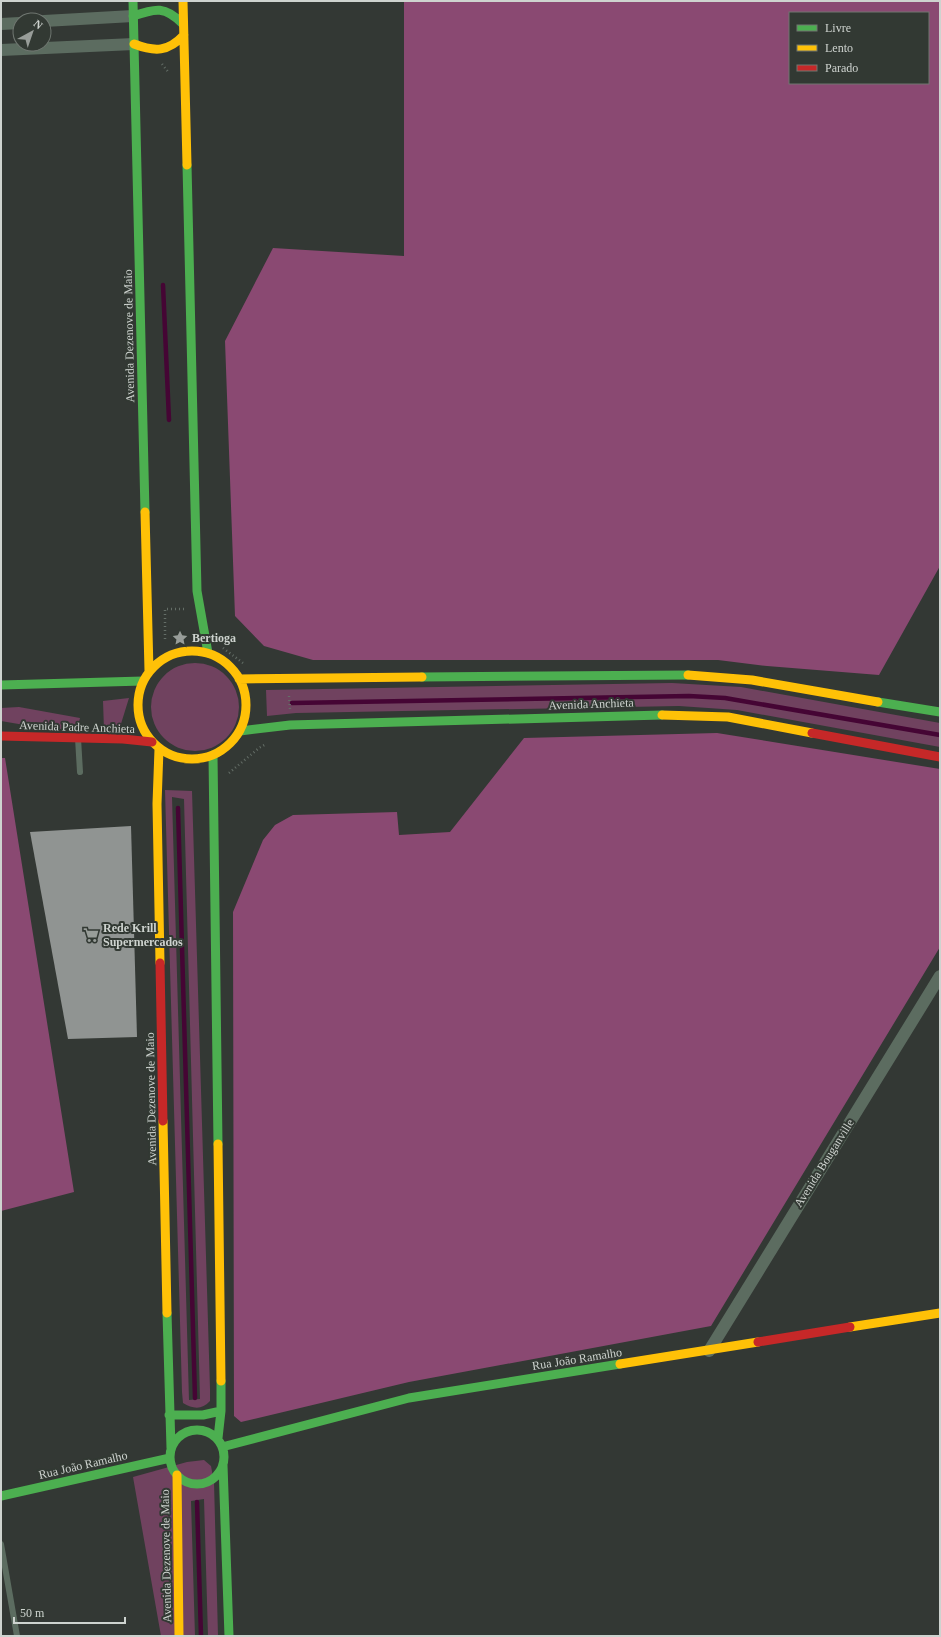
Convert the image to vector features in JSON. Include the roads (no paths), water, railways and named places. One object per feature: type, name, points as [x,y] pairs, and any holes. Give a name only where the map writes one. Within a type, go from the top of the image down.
[{"type":"main road","name":"Avenida Dezenove de Maio","points":[[132,1],[149,671]]},
{"type":"main road","points":[[183,1],[197,591],[208,653]]},
{"type":"main road","points":[[133,16],[162,8],[173,14],[183,24]]},
{"type":"main road","points":[[134,44],[144,48],[160,50],[172,46],[184,35]]},
{"type":"main road","points":[[195,651],[208,653],[220,659],[231,668],[239,679],[246,696],[246,714],[240,731],[228,746],[213,755],[199,759],[185,759],[171,756],[155,745],[142,728],[138,713],[138,696],[143,681],[149,671],[158,662],[170,655],[195,651]]},
{"type":"main road","points":[[239,679],[667,674],[716,676],[752,680],[940,712]]},
{"type":"main road","points":[[1,685],[143,681]]},
{"type":"main road","name":"Avenida Anchieta","points":[[240,731],[290,725],[324,726],[625,715],[692,715],[728,717],[940,757]]},
{"type":"main road","name":"Avenida Padre Anchieta","points":[[1,736],[123,738],[155,745]]},
{"type":"main road","name":"Avenida Dezenove de Maio","points":[[155,745],[170,1453]]},
{"type":"main road","points":[[213,755],[221,1411],[220,1442],[224,1456],[223,1465],[229,1636]]},
{"type":"main road","name":"Rua João Ramalho","points":[[220,1442],[409,1398],[940,1313]]},
{"type":"main road","points":[[169,1415],[189,1416],[221,1411]]},
{"type":"main road","points":[[220,1442],[201,1430],[191,1430],[176,1440],[170,1453],[172,1467],[177,1475],[184,1481],[194,1484],[203,1484],[216,1477],[223,1465]]},
{"type":"main road","name":"Rua João Ramalho","points":[[1,1496],[170,1453]]},
{"type":"main road","name":"Avenida Dezenove de Maio","points":[[177,1475],[178,1636]]},
{"type":"street","points":[[52,21],[133,16]]},
{"type":"street","points":[[1,24],[12,23]]},
{"type":"street","points":[[1,50],[134,44]]},
{"type":"street","name":"Avenida Bouganville","points":[[709,1351],[940,976]]},
{"type":"lane","points":[[78,738],[80,772]]},
{"type":"lane","points":[[1,1544],[17,1636]]},
{"type":"waterway","points":[[163,285],[169,420]]},
{"type":"waterway","points":[[292,703],[689,696],[725,698],[940,735]]},
{"type":"waterway","points":[[178,808],[195,1398]]},
{"type":"waterway","points":[[197,1502],[201,1636]]},
{"type":"place","name":"Bertioga","points":[[180,638]]},
{"type":"place","name":"Rede Krill Supermercados","points":[[91,935]]}]
